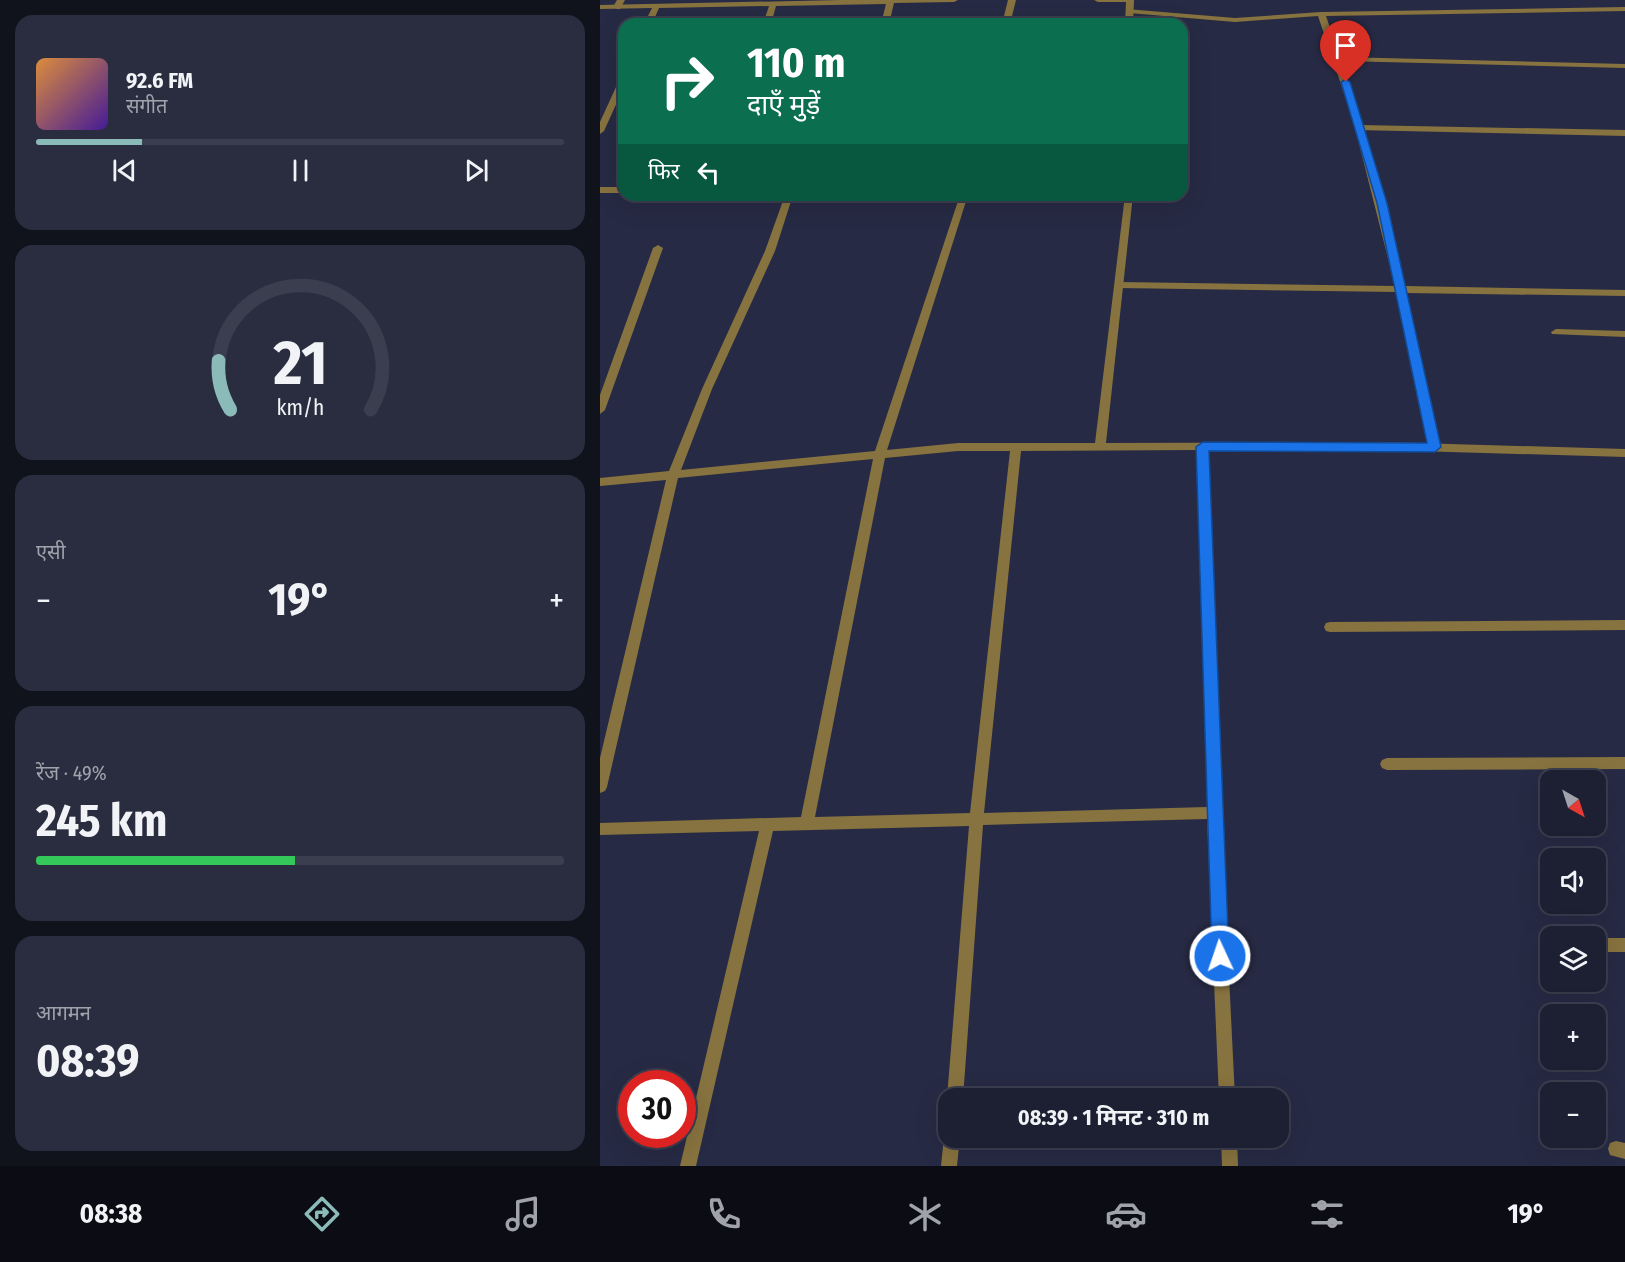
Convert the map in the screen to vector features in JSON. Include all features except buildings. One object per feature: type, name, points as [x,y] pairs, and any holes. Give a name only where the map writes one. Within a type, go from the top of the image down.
[{"type":"street","points":[[600,7],[619,3],[656,7],[760,2],[773,4],[954,0]]},
{"type":"street","points":[[1007,18],[1011,0]]},
{"type":"street","points":[[1098,0],[1130,0],[1130,18]]},
{"type":"street","points":[[886,18],[890,1]]},
{"type":"street","points":[[769,18],[773,4]]},
{"type":"street","points":[[651,18],[656,7]]},
{"type":"street","points":[[1130,11],[1235,20],[1321,14],[1625,9]]},
{"type":"street","points":[[1321,14],[1339,59],[1382,203],[1435,447]]},
{"type":"street","points":[[1339,59],[1625,66]]},
{"type":"street","points":[[600,131],[618,91]]},
{"type":"street","points":[[1359,128],[1625,133]]},
{"type":"street","points":[[600,190],[618,190]]},
{"type":"street","points":[[600,787],[673,475],[707,389],[770,251],[787,201]]},
{"type":"street","points":[[807,824],[880,454],[962,201]]},
{"type":"street","points":[[1100,447],[1128,201]]},
{"type":"street","points":[[600,410],[607,385],[658,248]]},
{"type":"street","points":[[1119,285],[1625,293]]},
{"type":"street","points":[[1556,332],[1625,334]]},
{"type":"street","points":[[600,482],[958,447],[1435,447],[1625,453]]},
{"type":"street","points":[[956,1088],[976,819],[1016,447]]},
{"type":"street","points":[[1203,447],[1214,813],[1227,1088]]},
{"type":"street","points":[[1329,627],[1625,625]]},
{"type":"street","points":[[1387,764],[1625,763]]},
{"type":"street","points":[[600,829],[1214,813]]},
{"type":"street","points":[[688,1166],[768,824]]},
{"type":"street","points":[[1606,945],[1625,945]]},
{"type":"street","points":[[949,1166],[951,1148]]},
{"type":"street","points":[[1229,1148],[1230,1166]]},
{"type":"route","points":[[1220,956],[1203,447],[1435,447],[1382,203],[1346,82]]}]
